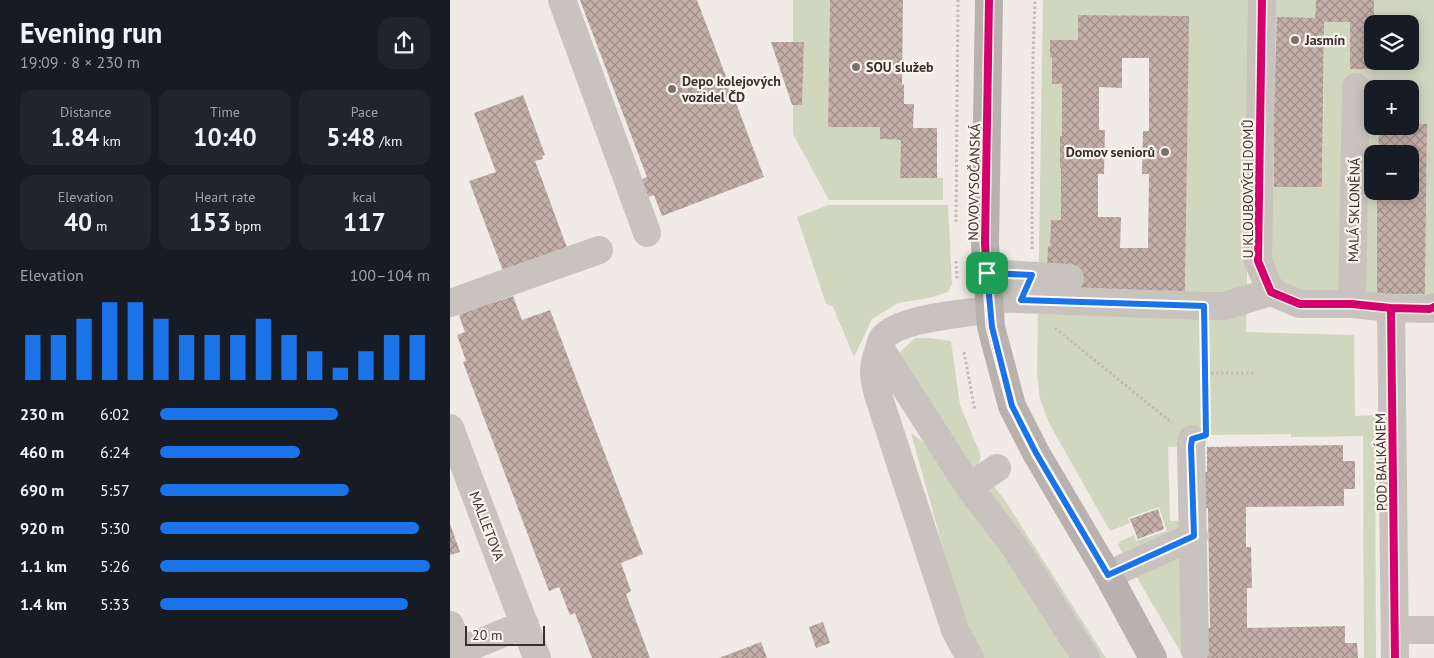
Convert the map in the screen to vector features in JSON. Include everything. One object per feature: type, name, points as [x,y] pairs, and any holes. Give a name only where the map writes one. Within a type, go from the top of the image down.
[{"type":"main road","name":"NOVOVYSOČANSKÁ","points":[[988,0],[985,244],[992,327],[1012,406],[1036,453],[1108,575],[1152,658]]},
{"type":"street","points":[[562,0],[647,233]]},
{"type":"street","name":"U KLOUBOVÝCH DOMŮ","points":[[1259,296],[1262,0]]},
{"type":"street","name":"MALÁ SKLONĚNÁ","points":[[1352,304],[1356,87]]},
{"type":"street","points":[[452,296],[599,250]]},
{"type":"street","points":[[970,658],[955,630],[878,394],[873,377],[874,361],[884,338],[900,326],[928,319],[1032,275],[1070,278]]},
{"type":"street","points":[[989,294],[1021,300],[1204,306],[1224,306],[1259,296],[1300,304],[1352,304],[1430,309],[1434,307]]},
{"type":"street","name":"POD BALKÁNEM","points":[[1391,308],[1396,658]]},
{"type":"street","points":[[880,348],[969,487],[1014,546],[1086,658]]},
{"type":"street","name":"MALLETOVA","points":[[450,428],[537,658]]},
{"type":"street","points":[[1192,439],[1195,651]]},
{"type":"street","points":[[969,487],[997,468]]},
{"type":"street","points":[[1108,575],[1194,536]]},
{"type":"street","points":[[450,625],[461,655],[524,624]]},
{"type":"street","points":[[1396,630],[1434,630]]},
{"type":"path","points":[[956,224],[958,0]]},
{"type":"path","points":[[1032,275],[1035,0]]},
{"type":"path","points":[[956,256],[957,280]]},
{"type":"path","points":[[1021,300],[1192,439],[1206,435],[1204,306]]},
{"type":"path","points":[[964,352],[975,411]]},
{"type":"path","points":[[1206,373],[1254,373]]},
{"type":"green space","points":[[793,0],[830,0],[828,127],[880,127],[880,139],[901,140],[900,178],[943,178],[943,200],[829,200],[793,134],[793,105],[802,105],[804,42],[793,42]]},
{"type":"green space","points":[[1043,0],[1252,0],[1246,332],[1354,335],[1355,416],[1375,415],[1376,658],[1364,658],[1363,436],[1291,437],[1291,434],[1210,435],[1199,437],[1184,658],[1118,545],[1121,541],[1134,535],[1136,541],[1167,531],[1159,507],[1128,518],[1130,523],[1110,531],[1049,423],[1040,399],[1037,375]],"holes":[[[1078,15],[1188,16],[1185,291],[1075,290],[1075,265],[1047,264],[1051,220],[1061,220],[1060,136],[1062,136],[1062,84],[1052,57],[1050,57],[1050,40],[1078,40]],[[1191,446],[1192,520],[1170,521],[1168,447]]]},
{"type":"green space","points":[[1270,0],[1316,0],[1315,18],[1277,18],[1275,187],[1322,187],[1324,22],[1350,22],[1350,69],[1419,70],[1419,15],[1374,15],[1374,0],[1434,0],[1434,294],[1431,296],[1292,292],[1274,276],[1267,245]]},
{"type":"green space","points":[[828,205],[948,205],[952,284],[948,292],[929,298],[898,303],[872,319],[854,357],[833,307],[826,304],[797,217]]},
{"type":"green space","points":[[915,338],[951,341],[960,405],[981,456],[977,468],[968,468],[898,354]]},
{"type":"green space","points":[[911,433],[926,444],[1077,658],[984,658],[960,609]]},
{"type":"green space","points":[[991,483],[1004,499],[1106,658],[1098,658],[984,494]]},
{"type":"building","name":"Depo kolejových vozidel ČD","points":[[580,0],[697,0],[764,177],[662,216],[654,195],[646,198],[639,180],[647,177]]},
{"type":"building","points":[[830,0],[903,0],[902,85],[904,84],[904,104],[914,104],[913,128],[937,128],[937,178],[900,178],[901,140],[880,139],[880,127],[828,127]]},
{"type":"building","points":[[1316,0],[1374,0],[1374,15],[1364,15],[1364,69],[1350,69],[1350,22],[1324,22],[1322,187],[1274,187],[1277,17],[1315,18]]},
{"type":"building","name":"Domov seniorů","points":[[1078,15],[1189,16],[1185,291],[1075,290],[1075,265],[1047,264],[1051,220],[1061,220],[1060,136],[1062,136],[1062,84],[1052,84],[1050,40],[1078,40]],"holes":[[[1122,58],[1149,58],[1149,131],[1143,131],[1142,174],[1149,174],[1148,248],[1120,248],[1121,217],[1098,217],[1098,174],[1104,174],[1105,130],[1099,130],[1099,87],[1122,88]]]},
{"type":"building","points":[[771,42],[804,42],[802,105],[792,105]]},
{"type":"building","points":[[523,95],[545,155],[542,156],[543,159],[535,161],[569,253],[505,276],[469,181],[496,172],[474,113]]},
{"type":"building","points":[[1419,124],[1427,124],[1425,294],[1377,294],[1377,200],[1419,200],[1419,145],[1378,145],[1379,135],[1419,135]]},
{"type":"building","points":[[513,296],[522,320],[550,310],[643,554],[621,563],[631,591],[626,594],[650,658],[592,658],[575,613],[570,615],[559,587],[549,591],[463,362],[466,361],[457,335],[465,332],[459,315]]},
{"type":"building","points":[[1343,445],[1343,461],[1355,461],[1355,489],[1344,489],[1344,506],[1246,507],[1246,547],[1251,547],[1252,588],[1247,588],[1247,628],[1345,626],[1345,643],[1357,643],[1358,658],[1206,658],[1206,628],[1210,628],[1208,508],[1205,508],[1203,472],[1207,472],[1207,447]]},
{"type":"building","points":[[1158,509],[1164,529],[1138,539],[1130,519]]},
{"type":"building","points":[[450,524],[460,552],[450,555]]},
{"type":"building","points":[[823,622],[830,643],[816,648],[809,627]]},
{"type":"building","points":[[761,642],[767,658],[719,658]]},
{"type":"cycle path","points":[[989,0],[985,244],[991,327],[1012,406],[1036,453],[1108,575]]},
{"type":"cycle path","points":[[1262,0],[1258,261],[1271,292],[1300,304],[1352,304],[1430,309],[1434,307]]},
{"type":"cycle path","points":[[1391,308],[1395,658]]},
{"type":"place","name":"Jasmín","points":[[1295,40]]},
{"type":"place","name":"SOU služeb","points":[[856,67]]},
{"type":"place","name":"Depo kolejových vozidel ČD","points":[[672,89]]},
{"type":"place","name":"Domov seniorů","points":[[1165,152]]},
{"type":"route","points":[[987,273],[1032,275],[1021,300],[1204,306],[1206,435],[1192,439],[1191,446],[1194,536],[1108,575],[1036,453],[1012,406],[992,327],[987,273]]}]
